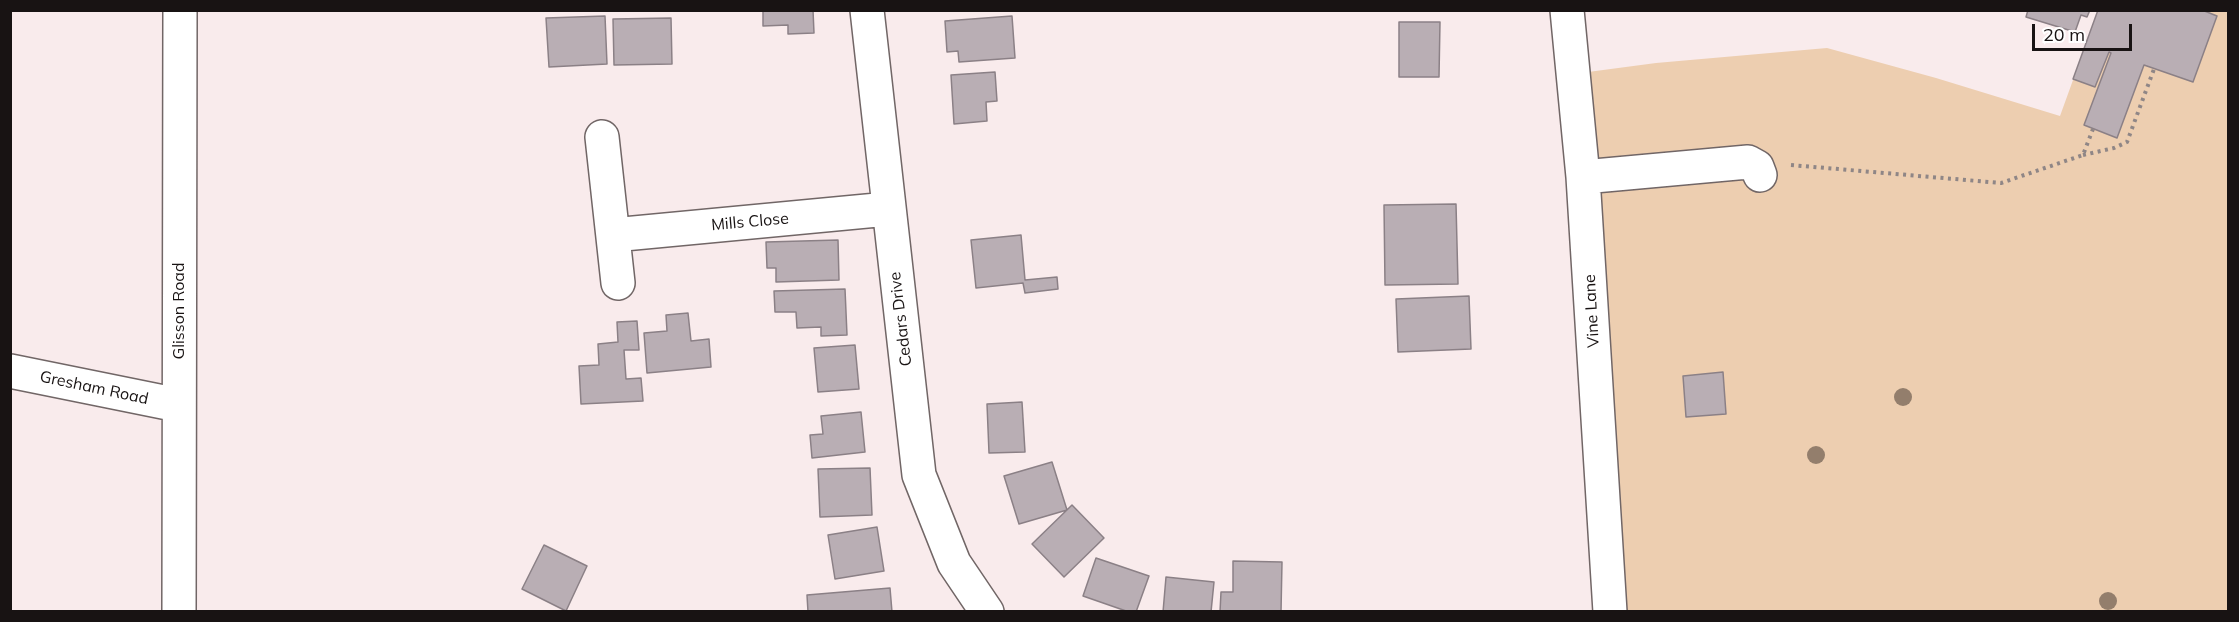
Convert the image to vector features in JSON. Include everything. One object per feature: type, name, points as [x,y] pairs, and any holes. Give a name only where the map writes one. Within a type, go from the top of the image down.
[{"type":"street","name":"Glisson Road","points":[[179,612],[180,10]]},
{"type":"street","name":"Cedars Drive","points":[[867,10],[919,475],[954,563],[987,612]]},
{"type":"street","name":"Vine Lane","points":[[1566,10],[1584,177],[1610,612]]},
{"type":"street","points":[[602,137],[618,283]]},
{"type":"street","points":[[1584,177],[1637,172],[1754,169]]},
{"type":"street","points":[[1637,172],[1665,178],[1678,187]]},
{"type":"street","name":"Mills Close","points":[[613,235],[888,209]]},
{"type":"street","name":"Gresham Road","points":[[10,371],[178,405]]},
{"type":"path","points":[[1754,169],[2001,183],[2083,155],[2115,148],[2127,142],[2154,69]]},
{"type":"path","points":[[2083,155],[2093,129]]},
{"type":"shaded area","points":[[2098,11],[2228,11],[2228,611],[1626,611],[1573,74],[1656,63],[1827,48],[2060,116]]},
{"type":"building","points":[[763,10],[813,10],[814,33],[788,34],[788,25],[763,26]]},
{"type":"building","points":[[2028,10],[2090,10],[2087,17],[2081,15],[2075,32],[2026,17]]},
{"type":"building","points":[[2098,10],[2202,10],[2217,16],[2193,82],[2144,65],[2117,138],[2084,125],[2111,53],[2109,52],[2095,87],[2073,79]]},
{"type":"building","points":[[605,16],[607,64],[549,67],[546,18]]},
{"type":"building","points":[[1012,16],[1015,58],[959,62],[958,51],[947,52],[945,21]]},
{"type":"building","points":[[671,18],[672,64],[614,65],[613,19]]},
{"type":"building","points":[[1399,22],[1440,22],[1439,77],[1399,77]]},
{"type":"building","points":[[995,72],[997,101],[986,102],[987,121],[954,124],[951,75]]},
{"type":"building","points":[[1456,204],[1458,284],[1385,285],[1384,205]]},
{"type":"building","points":[[1021,235],[1025,280],[1057,277],[1058,289],[1025,293],[1023,283],[976,288],[971,240]]},
{"type":"building","points":[[838,240],[839,280],[776,282],[776,268],[767,268],[766,242]]},
{"type":"building","points":[[845,289],[847,335],[821,336],[821,327],[797,328],[796,312],[775,312],[774,291]]},
{"type":"building","points":[[1469,296],[1471,349],[1398,352],[1396,299]]},
{"type":"building","points":[[688,313],[691,341],[709,339],[711,367],[647,373],[644,333],[667,331],[666,315]]},
{"type":"building","points":[[637,321],[639,350],[624,350],[626,379],[641,378],[643,401],[581,404],[579,366],[599,365],[598,344],[618,342],[617,322]]},
{"type":"building","points":[[855,345],[859,389],[818,392],[814,348]]},
{"type":"building","points":[[1723,372],[1726,414],[1686,417],[1683,376]]},
{"type":"building","points":[[1022,402],[1025,452],[989,453],[987,404]]},
{"type":"building","points":[[861,412],[865,452],[812,458],[810,435],[823,434],[821,416]]},
{"type":"building","points":[[1052,462],[1067,510],[1019,524],[1004,476]]},
{"type":"building","points":[[870,468],[872,515],[820,517],[818,469]]},
{"type":"building","points":[[1072,505],[1104,538],[1064,577],[1032,544]]},
{"type":"building","points":[[877,527],[884,571],[835,579],[828,535]]},
{"type":"building","points":[[544,545],[587,566],[566,611],[522,589]]},
{"type":"building","points":[[1096,558],[1149,576],[1136,612],[1129,612],[1083,596]]},
{"type":"building","points":[[1233,561],[1282,562],[1281,612],[1220,612],[1221,592],[1233,592]]},
{"type":"building","points":[[1166,577],[1214,582],[1211,612],[1163,612]]},
{"type":"building","points":[[890,588],[892,612],[808,612],[807,595]]}]
